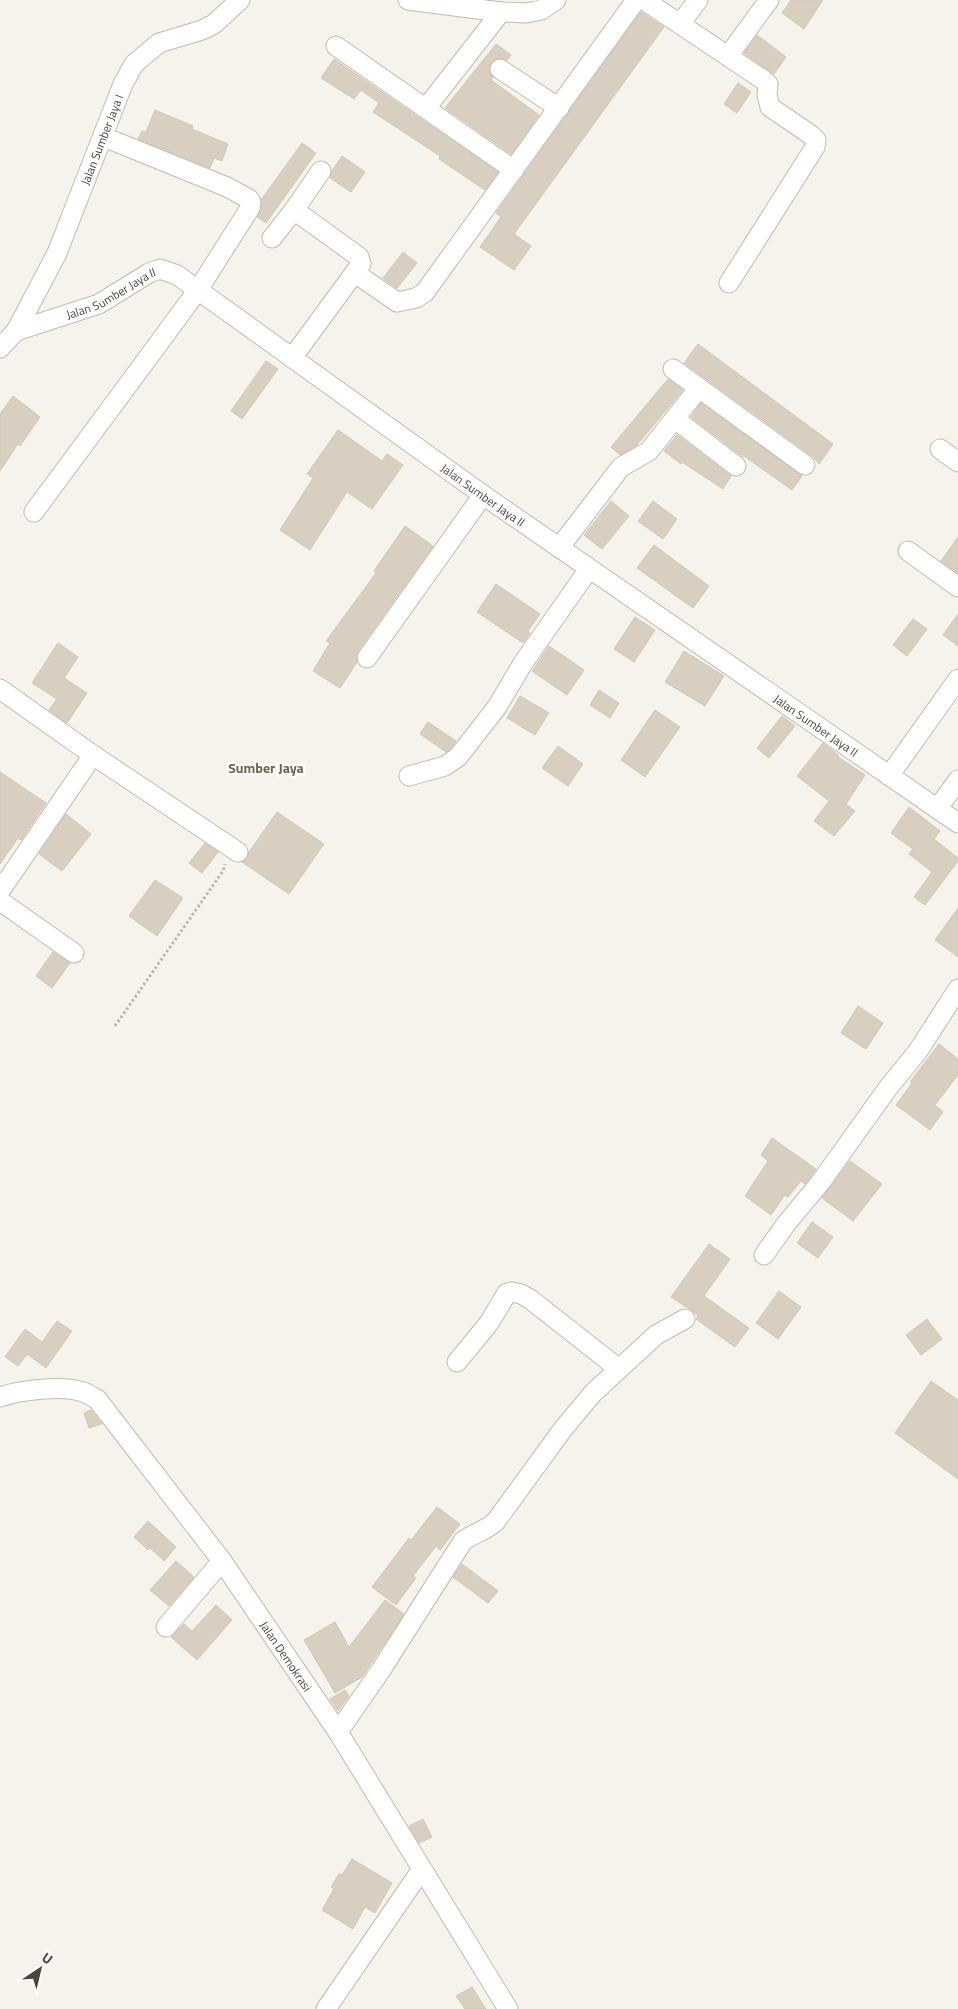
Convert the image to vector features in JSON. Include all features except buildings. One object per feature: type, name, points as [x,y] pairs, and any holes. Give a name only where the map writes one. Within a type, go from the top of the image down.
[{"type":"street","name":"Jalan Sumber Jaya I","points":[[6,338],[57,253],[104,137],[123,84],[134,64],[159,43],[202,30],[214,24],[240,0]]},
{"type":"street","points":[[408,0],[501,12],[527,13],[540,10],[556,0]]},
{"type":"street","points":[[354,273],[397,302],[407,301],[420,295],[434,281],[636,0]]},
{"type":"street","points":[[644,0],[768,84],[767,95],[770,108],[816,140],[815,147],[729,283]]},
{"type":"street","points":[[680,24],[698,0]]},
{"type":"street","points":[[728,56],[769,0]]},
{"type":"street","points":[[426,108],[501,12]]},
{"type":"street","points":[[336,46],[514,170]]},
{"type":"street","points":[[500,69],[559,108]]},
{"type":"street","points":[[34,512],[198,290],[250,208],[251,202],[249,199],[227,187],[104,137]]},
{"type":"street","points":[[272,238],[321,171]]},
{"type":"street","points":[[292,358],[361,264],[359,257],[294,210]]},
{"type":"street","name":"Jalan Sumber Jaya II","points":[[6,338],[99,304],[140,277],[160,269],[178,276],[483,495],[958,823]]},
{"type":"street","points":[[673,369],[805,465]]},
{"type":"street","points":[[559,548],[621,467],[649,451],[699,388]]},
{"type":"street","points":[[675,419],[736,466]]},
{"type":"street","points":[[940,449],[958,462]]},
{"type":"street","points":[[367,658],[483,495]]},
{"type":"street","points":[[908,551],[958,587]]},
{"type":"street","points":[[409,776],[445,766],[463,750],[497,707],[523,663],[589,569]]},
{"type":"street","points":[[889,776],[958,679]]},
{"type":"street","points":[[0,689],[93,755],[234,850]]},
{"type":"street","points":[[0,890],[93,755]]},
{"type":"street","points":[[937,809],[958,780]]},
{"type":"street","points":[[0,901],[74,953]]},
{"type":"street","points":[[764,1255],[888,1088],[918,1051],[958,989]]},
{"type":"street","points":[[457,1362],[489,1323],[507,1293],[512,1292],[530,1298],[619,1369]]},
{"type":"street","points":[[338,1732],[381,1670],[463,1541],[470,1535],[490,1528],[563,1430],[594,1393],[656,1335],[685,1319]]},
{"type":"street","name":"Jalan Demokrasi","points":[[0,1397],[16,1391],[66,1390],[83,1392],[97,1399],[222,1561],[338,1732],[508,2009]]},
{"type":"street","points":[[166,1627],[222,1561]]},
{"type":"street","points":[[326,2009],[422,1869]]},
{"type":"path","points":[[115,1026],[223,871],[234,850]]},
{"type":"district","name":"Sumber Jaya","points":[[266,767]]}]
